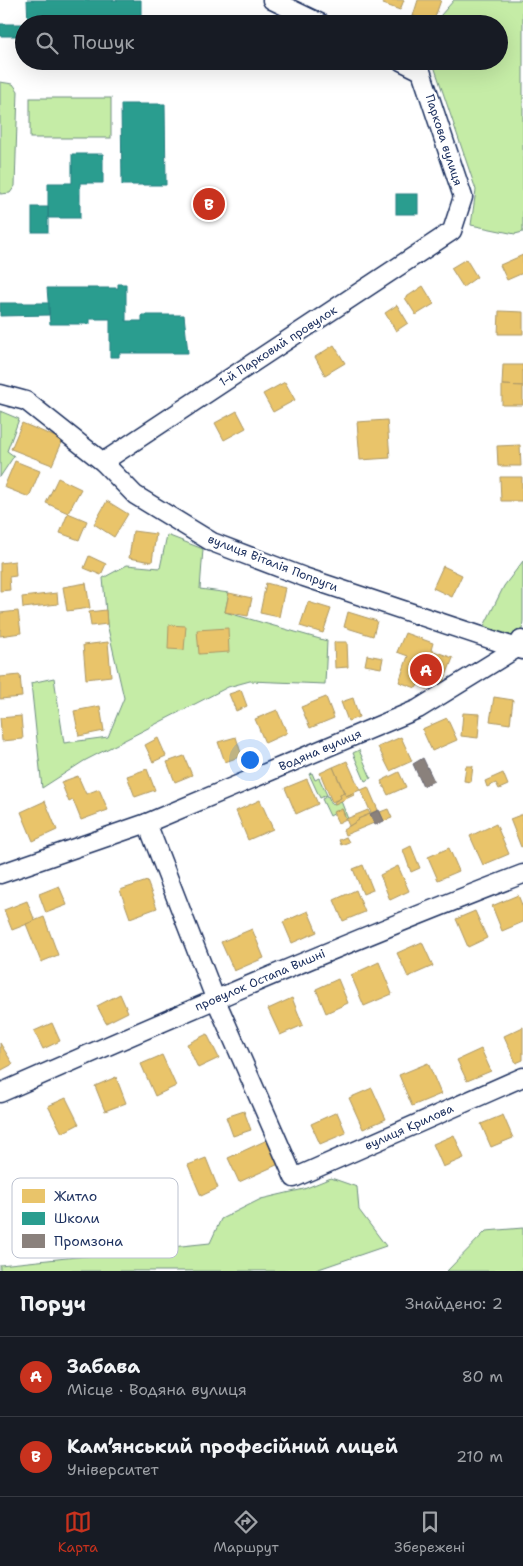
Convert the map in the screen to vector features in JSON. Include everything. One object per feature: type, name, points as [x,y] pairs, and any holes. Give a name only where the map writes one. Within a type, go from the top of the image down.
[{"type":"street","points":[[272,0],[303,15]]},
{"type":"street","name":"Паркова вулиця","points":[[419,70],[421,71],[463,197],[452,231]]},
{"type":"street","name":"1-й Парковий провулок","points":[[103,462],[452,231]]},
{"type":"street","name":"вулиця Віталія Попруги","points":[[0,394],[26,401],[103,462],[135,495],[212,542],[304,577],[521,645]]},
{"type":"street","name":"Водяна вулиця","points":[[0,874],[147,823],[418,709],[521,645]]},
{"type":"street","points":[[147,823],[215,998]]},
{"type":"street","name":"провулок Остапа Вишні","points":[[0,1093],[215,998],[414,916],[523,874]]},
{"type":"street","name":"вулиця Крилова","points":[[215,998],[294,1178],[523,1077]]},
{"type":"green space","points":[[454,0],[523,0],[523,232],[515,234],[471,225],[476,190],[435,70],[508,70],[508,15],[441,15]]},
{"type":"green space","points":[[0,82],[13,84],[18,91],[15,186],[10,193],[0,194]]},
{"type":"green space","points":[[30,98],[111,98],[111,138],[30,138]]},
{"type":"green space","points":[[0,411],[19,419],[7,451],[14,456],[0,477]]},
{"type":"green space","points":[[167,535],[203,549],[200,589],[229,593],[225,612],[327,641],[325,684],[250,681],[228,687],[84,761],[42,788],[31,683],[54,678],[64,743],[108,737],[124,698],[107,624],[103,578],[127,565],[160,568]]},
{"type":"green space","points":[[523,561],[523,621],[522,630],[515,643],[481,632],[504,586]]},
{"type":"green space","points":[[359,750],[371,778],[365,781],[353,753]]},
{"type":"green space","points":[[312,773],[315,780],[319,778],[327,795],[320,798],[309,774]]},
{"type":"green space","points":[[328,796],[332,805],[341,801],[348,819],[346,819],[342,809],[330,816],[322,799]]},
{"type":"green space","points":[[331,1178],[357,1187],[359,1210],[386,1246],[313,1271],[0,1271],[0,1265],[67,1258],[178,1258],[178,1246],[210,1243],[221,1219],[261,1199],[304,1189]]},
{"type":"green space","points":[[523,1228],[523,1271],[447,1271],[486,1231]]},
{"type":"building: Житло","points":[[385,0],[404,0],[400,10],[383,4]]},
{"type":"building: Житло","points":[[418,0],[441,0],[436,15],[413,15]]},
{"type":"building: Житло","points":[[523,255],[523,273],[507,280],[500,265]]},
{"type":"building: Житло","points":[[466,259],[477,277],[463,287],[451,268]]},
{"type":"building: Житло","points":[[423,286],[434,304],[416,315],[405,298]]},
{"type":"building: Житло","points":[[397,305],[408,323],[396,331],[385,313]]},
{"type":"building: Житло","points":[[499,311],[523,312],[523,334],[498,334]]},
{"type":"building: Житло","points":[[334,345],[345,363],[325,375],[315,357]]},
{"type":"building: Житло","points":[[503,365],[523,365],[523,386],[502,385]]},
{"type":"building: Житло","points":[[285,382],[295,400],[273,412],[263,394]]},
{"type":"building: Житло","points":[[502,385],[523,386],[523,405],[502,405]]},
{"type":"building: Житло","points":[[237,411],[246,428],[224,440],[215,423]]},
{"type":"building: Житло","points":[[387,420],[390,458],[360,460],[357,422]]},
{"type":"building: Житло","points":[[22,423],[63,440],[52,465],[11,449]]},
{"type":"building: Житло","points":[[520,445],[521,466],[498,466],[497,446]]},
{"type":"building: Житло","points":[[15,461],[40,471],[29,497],[4,487]]},
{"type":"building: Житло","points":[[500,477],[522,477],[522,501],[501,501]]},
{"type":"building: Житло","points":[[58,478],[81,489],[68,513],[46,503]]},
{"type":"building: Житло","points":[[107,501],[128,514],[114,537],[94,524]]},
{"type":"building: Житло","points":[[68,513],[87,521],[79,540],[60,533]]},
{"type":"building: Житло","points":[[133,531],[156,534],[152,562],[129,558]]},
{"type":"building: Житло","points":[[89,556],[106,564],[101,575],[84,568]]},
{"type":"building: Житло","points":[[15,561],[16,576],[9,577],[10,590],[0,591],[0,563]]},
{"type":"building: Житло","points":[[443,566],[462,575],[452,597],[433,588]]},
{"type":"building: Житло","points":[[86,583],[90,608],[67,611],[63,587]]},
{"type":"building: Житло","points":[[266,583],[285,588],[279,617],[260,613]]},
{"type":"building: Житло","points":[[57,593],[58,604],[23,608],[22,597]]},
{"type":"building: Житло","points":[[229,593],[252,598],[248,616],[225,612]]},
{"type":"building: Житло","points":[[308,602],[331,609],[323,633],[300,626]]},
{"type":"building: Житло","points":[[106,610],[107,624],[91,626],[89,612]]},
{"type":"building: Житло","points":[[18,611],[21,633],[0,636],[0,613]]},
{"type":"building: Житло","points":[[348,612],[377,621],[373,636],[344,627]]},
{"type":"building: Житло","points":[[169,625],[186,626],[184,650],[168,649]]},
{"type":"building: Житло","points":[[228,628],[229,652],[199,654],[197,630]]},
{"type":"building: Житло","points":[[405,633],[433,643],[431,650],[453,658],[442,686],[430,682],[427,689],[418,685],[416,688],[399,682],[408,656],[397,652]]},
{"type":"building: Житло","points":[[108,642],[111,676],[86,679],[83,645]]},
{"type":"building: Житло","points":[[334,642],[347,642],[348,667],[335,668]]},
{"type":"building: Житло","points":[[367,655],[383,658],[381,668],[365,665]]},
{"type":"building: Житло","points":[[20,675],[22,697],[0,699],[0,677]]},
{"type":"building: Житло","points":[[241,690],[247,706],[236,711],[229,694]]},
{"type":"building: Житло","points":[[326,697],[334,718],[310,728],[301,707]]},
{"type":"building: Житло","points":[[494,697],[513,700],[510,724],[490,721]]},
{"type":"building: Житло","points":[[353,698],[359,717],[348,721],[341,702]]},
{"type":"building: Житло","points":[[100,706],[104,731],[79,736],[74,711]]},
{"type":"building: Житло","points":[[277,710],[287,733],[265,743],[255,719]]},
{"type":"building: Житло","points":[[463,713],[480,714],[478,738],[461,736]]},
{"type":"building: Житло","points":[[21,716],[23,739],[2,741],[0,718]]},
{"type":"building: Житло","points":[[447,718],[457,740],[432,751],[422,729]]},
{"type":"building: Житло","points":[[236,737],[242,756],[225,762],[218,742]]},
{"type":"building: Житло","points":[[401,737],[412,761],[390,771],[378,747]]},
{"type":"building: Житло","points":[[158,738],[166,756],[153,762],[145,745]]},
{"type":"building: Житло","points":[[184,756],[192,775],[175,782],[167,762]]},
{"type":"building: Житло","points":[[347,761],[360,790],[346,796],[333,767]]},
{"type":"building: Житло","points":[[466,766],[473,766],[471,782],[464,781]]},
{"type":"building: Житло","points":[[333,767],[344,793],[340,795],[341,798],[332,802],[320,773]]},
{"type":"building: Житло","points":[[147,769],[155,790],[135,797],[127,776]]},
{"type":"building: Житло","points":[[399,772],[406,787],[388,795],[381,781]]},
{"type":"building: Житло","points":[[503,773],[508,785],[499,789],[496,783],[487,787],[485,781]]},
{"type":"building: Житло","points":[[78,776],[86,794],[99,789],[108,810],[81,820],[73,800],[69,802],[61,782]]},
{"type":"building: Житло","points":[[307,779],[318,804],[296,814],[285,788]]},
{"type":"building: Житло","points":[[368,787],[378,810],[371,813],[361,790]]},
{"type":"building: Житло","points":[[344,793],[346,796],[353,793],[354,795],[335,804],[334,802],[341,798],[340,795]]},
{"type":"building: Житло","points":[[260,800],[273,829],[248,840],[236,811]]},
{"type":"building: Житло","points":[[45,801],[57,830],[33,841],[21,812]]},
{"type":"building: Житло","points":[[342,809],[346,819],[338,823],[333,812]]},
{"type":"building: Житло","points":[[388,809],[392,818],[384,821],[380,812]]},
{"type":"building: Житло","points":[[368,810],[370,814],[358,819],[349,826],[346,819]]},
{"type":"building: Житло","points":[[370,814],[374,823],[345,835],[343,830],[358,819]]},
{"type":"building: Житло","points":[[523,814],[523,846],[521,847],[510,819]]},
{"type":"building: Житло","points":[[496,824],[509,854],[483,865],[470,836]]},
{"type":"building: Житло","points":[[346,837],[349,842],[341,845],[339,840]]},
{"type":"building: Житло","points":[[411,846],[420,868],[411,872],[403,850]]},
{"type":"building: Житло","points":[[449,848],[459,871],[438,880],[428,857]]},
{"type":"building: Житло","points":[[363,865],[373,890],[363,894],[353,869]]},
{"type":"building: Житло","points":[[398,866],[409,891],[390,900],[380,875]]},
{"type":"building: Житло","points":[[147,881],[157,908],[130,918],[120,890]]},
{"type":"building: Житло","points":[[59,886],[67,905],[46,913],[39,894]]},
{"type":"building: Житло","points":[[356,890],[365,912],[343,921],[334,900]]},
{"type":"building: Житло","points":[[518,895],[523,907],[523,922],[502,931],[492,906]]},
{"type":"building: Житло","points":[[27,901],[35,921],[12,930],[4,910]]},
{"type":"building: Житло","points":[[308,911],[317,932],[292,943],[283,922]]},
{"type":"building: Житло","points":[[475,911],[487,938],[468,947],[456,919]]},
{"type":"building: Житло","points":[[44,917],[58,955],[41,962],[26,924]]},
{"type":"building: Житло","points":[[252,929],[264,958],[234,971],[221,942]]},
{"type":"building: Житло","points":[[422,942],[433,966],[408,977],[397,953]]},
{"type":"building: Житло","points":[[379,962],[392,994],[364,1006],[351,975]]},
{"type":"building: Житло","points":[[338,979],[348,1003],[326,1013],[316,989]]},
{"type":"building: Житло","points":[[120,994],[128,1012],[106,1023],[97,1006]]},
{"type":"building: Житло","points":[[292,998],[303,1025],[280,1035],[268,1009]]},
{"type":"building: Житло","points":[[52,1023],[60,1041],[43,1049],[34,1031]]},
{"type":"building: Житло","points":[[523,1027],[523,1060],[516,1063],[504,1036]]},
{"type":"building: Житло","points":[[207,1034],[219,1058],[198,1068],[187,1044]]},
{"type":"building: Житло","points":[[0,1043],[13,1064],[0,1071]]},
{"type":"building: Житло","points":[[481,1049],[491,1071],[467,1081],[457,1060]]},
{"type":"building: Житло","points":[[162,1055],[176,1086],[155,1096],[141,1064]]},
{"type":"building: Житло","points":[[428,1063],[441,1094],[412,1106],[399,1075]]},
{"type":"building: Житло","points":[[116,1077],[126,1103],[105,1111],[95,1086]]},
{"type":"building: Житло","points":[[372,1088],[386,1119],[363,1129],[349,1098]]},
{"type":"building: Житло","points":[[66,1098],[79,1124],[62,1133],[48,1106]]},
{"type":"building: Житло","points":[[244,1111],[251,1130],[233,1136],[226,1117]]},
{"type":"building: Житло","points":[[337,1112],[346,1133],[320,1144],[311,1124]]},
{"type":"building: Житло","points":[[503,1115],[513,1138],[491,1147],[481,1124]]},
{"type":"building: Житло","points":[[454,1135],[464,1158],[443,1167],[433,1144]]},
{"type":"building: Житло","points":[[267,1140],[279,1164],[239,1182],[228,1158]]},
{"type":"building: Житло","points":[[206,1158],[218,1188],[201,1196],[188,1165]]},
{"type":"building: Школи","points":[[27,0],[141,0],[141,15],[28,15]]},
{"type":"building: Школи","points":[[0,24],[15,24],[15,36],[0,36]]},
{"type":"building: Школи","points":[[121,104],[165,104],[166,185],[122,185]]},
{"type":"building: Школи","points":[[72,154],[103,154],[103,183],[80,183],[80,218],[48,218],[48,183],[72,183]]},
{"type":"building: Школи","points":[[396,194],[418,194],[418,214],[396,214]]},
{"type":"building: Школи","points":[[32,207],[48,207],[48,232],[32,232]]},
{"type":"building: Школи","points":[[118,284],[126,284],[126,321],[142,321],[142,315],[184,315],[188,353],[119,353],[119,357],[110,357],[110,319],[90,319],[90,324],[50,324],[47,288],[118,288]]},
{"type":"building: Школи","points":[[0,303],[49,303],[49,315],[0,316]]},
{"type":"building: Промзона","points":[[423,758],[434,781],[423,786],[413,764]]},
{"type":"building: Промзона","points":[[379,810],[384,821],[375,825],[370,814]]},
{"type":"place","name":"Кам’янський професійний лицей","points":[[209,204]]},
{"type":"place","name":"Забава","points":[[426,670]]}]
